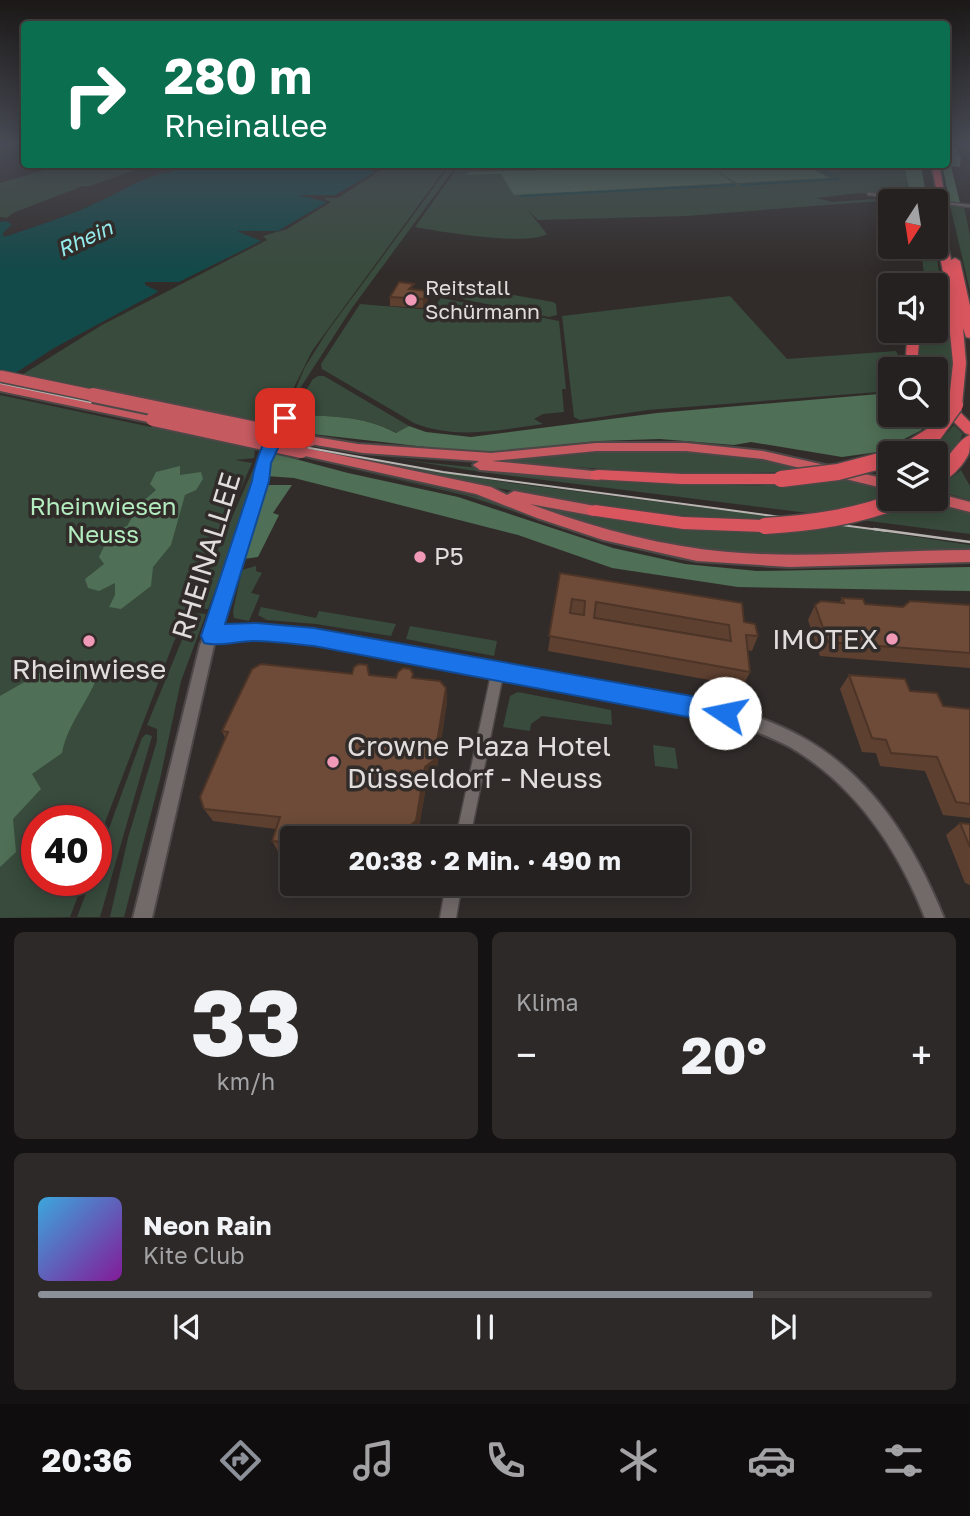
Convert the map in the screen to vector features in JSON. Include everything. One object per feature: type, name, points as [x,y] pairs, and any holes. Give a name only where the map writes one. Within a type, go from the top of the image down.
[{"type":"highway","points":[[948,255],[970,334]]},
{"type":"highway","points":[[948,282],[954,283],[967,292],[970,300]]},
{"type":"highway","points":[[922,441],[935,433],[956,405],[962,371],[954,283]]},
{"type":"highway","points":[[0,376],[305,445],[482,491],[595,511],[683,523],[765,526],[850,516],[878,507]]},
{"type":"highway","points":[[0,387],[305,445],[491,457],[596,447],[686,446],[763,455],[878,482]]},
{"type":"highway","points":[[948,408],[970,430]]},
{"type":"highway","points":[[948,468],[970,439]]},
{"type":"highway","points":[[356,448],[484,465],[682,479],[780,479],[838,472],[878,461]]},
{"type":"highway","points":[[482,491],[585,529],[693,554],[773,560],[970,556]]},
{"type":"highway","points":[[948,501],[970,507]]},
{"type":"street","points":[[870,194],[878,195]]},
{"type":"street","points":[[948,204],[969,206]]},
{"type":"street","name":"RHEINALLEE","points":[[142,918],[207,645],[261,481],[262,463],[285,418]]},
{"type":"street","points":[[211,636],[257,632],[314,637],[725,713],[782,734],[843,776],[884,819],[915,869],[935,918]]},
{"type":"street","points":[[466,826],[498,670]]},
{"type":"street","points":[[448,918],[452,896]]},
{"type":"green space","points":[[0,186],[90,186],[83,186],[13,213],[7,218],[0,217]]},
{"type":"green space","points":[[357,186],[433,186],[312,351],[284,407],[280,410],[258,409],[257,412],[278,414],[273,423],[20,376],[102,325],[267,240],[263,236],[287,229],[331,202],[323,198],[338,198]]},
{"type":"green space","points":[[435,186],[442,186],[352,308],[288,407],[305,367],[327,332]]},
{"type":"green space","points":[[444,186],[908,186],[910,189],[878,189],[878,195],[859,193],[816,198],[833,202],[874,199],[878,201],[686,216],[538,220],[527,209],[547,234],[522,239],[415,227]]},
{"type":"green space","points":[[508,186],[681,186],[514,195]]},
{"type":"green space","points":[[909,186],[925,186],[925,189],[911,189]]},
{"type":"green space","points":[[946,186],[956,186],[960,203],[950,203]]},
{"type":"green space","points":[[950,205],[964,207],[970,236],[970,291]]},
{"type":"green space","points":[[922,259],[937,259],[939,273],[924,273]]},
{"type":"green space","points":[[474,288],[553,302],[556,304],[557,315],[549,317],[462,299]]},
{"type":"green space","points":[[730,296],[787,359],[896,351],[899,357],[878,357],[878,392],[648,410],[580,420],[574,417],[562,316]]},
{"type":"green space","points":[[441,298],[559,321],[566,389],[562,389],[564,412],[543,414],[534,419],[543,424],[494,431],[446,431],[414,423],[322,369],[321,364],[360,304],[432,310]]},
{"type":"green space","points":[[948,306],[955,355],[948,396],[948,357],[919,357],[916,345],[948,343]]},
{"type":"green space","points":[[324,376],[409,426],[397,433],[358,420],[290,415],[313,379]]},
{"type":"green space","points":[[878,394],[878,427],[925,427],[900,441],[878,441],[878,452],[842,457],[751,442],[734,445],[660,439],[598,441],[507,451],[461,451],[312,434],[284,427],[290,415],[332,416],[371,423],[396,433],[409,426],[426,432],[471,437],[657,413]]},
{"type":"green space","name":"Rheinwiesen Neuss","points":[[0,395],[255,449],[254,458],[235,460],[252,463],[173,644],[112,805],[21,805],[21,896],[78,896],[70,917],[0,918]]},
{"type":"green space","points":[[954,425],[963,434],[948,455],[948,441],[937,441]]},
{"type":"green space","points":[[630,450],[707,452],[817,470],[702,475],[490,462]]},
{"type":"green space","points":[[269,452],[348,473],[458,497],[613,548],[685,564],[757,571],[970,567],[970,591],[738,587],[612,568],[518,535],[294,478],[266,476]]},
{"type":"green space","points":[[368,454],[598,480],[756,486],[849,478],[878,486],[878,499],[816,514],[481,472]]},
{"type":"green space","points":[[364,460],[511,483],[784,518],[678,515],[572,502]]},
{"type":"green space","points":[[260,464],[257,480],[208,609],[192,608],[255,465]]},
{"type":"green space","points":[[330,464],[479,497],[616,543],[700,560],[773,566],[970,563],[776,568],[681,560],[605,542],[468,496]]},
{"type":"green space","points":[[180,466],[180,475],[201,472],[203,479],[196,490],[185,495],[171,545],[153,567],[151,586],[121,609],[109,607],[115,595],[115,583],[99,591],[88,588],[85,579],[104,564],[99,557],[111,531],[127,526],[140,504],[156,490],[150,484],[156,472]]},
{"type":"green space","points":[[961,470],[970,486],[970,500],[948,494],[948,480]]},
{"type":"green space","points":[[292,485],[273,513],[279,515],[258,557],[244,559],[240,553],[265,486]]},
{"type":"green space","points":[[526,503],[635,522],[698,529],[789,531],[838,525],[970,545],[970,551],[777,556],[721,553],[636,537]]},
{"type":"green space","points":[[948,506],[970,511],[970,534],[861,520],[887,511],[948,511]]},
{"type":"green space","points":[[256,566],[256,571],[262,573],[251,593],[260,595],[249,621],[234,618],[233,611],[242,570]]},
{"type":"green space","points":[[261,607],[316,618],[319,611],[396,624],[391,636],[316,624],[267,620],[258,615]]},
{"type":"green space","points":[[193,613],[206,614],[181,681],[160,779],[124,917],[110,917],[128,838],[157,741],[157,729],[147,725]]},
{"type":"green space","points":[[410,626],[497,641],[494,656],[406,639]]},
{"type":"green space","points":[[102,662],[94,686],[70,730],[62,753],[32,774],[41,789],[26,805],[21,805],[21,810],[13,819],[16,852],[0,867],[0,696],[54,665]]},
{"type":"green space","points":[[518,692],[611,710],[612,725],[542,716],[531,724],[530,731],[503,727],[510,696]]},
{"type":"green space","points":[[146,734],[152,736],[112,875],[112,820],[142,738]]},
{"type":"green space","points":[[653,745],[675,748],[678,769],[655,766]]},
{"type":"green space","points":[[85,896],[106,896],[100,917],[77,917]]},
{"type":"water","name":"Rhein","points":[[130,186],[351,186],[335,195],[298,195],[327,202],[278,231],[237,231],[261,241],[179,282],[145,282],[145,285],[158,291],[54,348],[0,383],[0,222],[12,224],[3,233],[4,237],[88,206]]},
{"type":"building","points":[[399,282],[414,284],[409,289],[428,291],[423,299],[390,297]]},
{"type":"building","points":[[560,573],[742,603],[744,622],[755,624],[758,636],[746,635],[750,672],[549,636]],"holes":[[[572,599],[585,601],[584,615],[570,613]],[[596,602],[729,625],[731,641],[594,618]]]},
{"type":"building","name":"IMOTEX","points":[[842,598],[863,599],[865,604],[903,607],[910,601],[970,605],[970,653],[828,642],[815,605],[821,601],[844,603]]},
{"type":"building","name":"Crowne Plaza Hotel Düsseldorf - Neuss","points":[[261,664],[352,674],[354,667],[359,664],[367,665],[369,675],[396,678],[403,668],[410,669],[412,678],[440,681],[446,688],[434,760],[425,767],[416,821],[410,826],[280,826],[280,842],[272,841],[280,817],[204,809],[200,797],[228,732],[222,731],[252,669]]},
{"type":"building","points":[[849,675],[905,679],[910,691],[937,693],[943,706],[970,709],[970,804],[956,802],[937,757],[891,753],[886,740],[872,738]]},
{"type":"building","points":[[960,823],[970,824],[970,847]]},
{"type":"waterway","points":[[521,196],[718,186]]},
{"type":"tram line","points":[[0,383],[304,447],[443,472],[887,531]]},
{"type":"tram line","points":[[874,529],[970,542]]},
{"type":"place","name":"Reitstall Schürmann","points":[[411,300]]},
{"type":"place","name":"P5","points":[[420,557]]},
{"type":"place","name":"IMOTEX","points":[[892,639]]},
{"type":"place","name":"Rheinwiese","points":[[89,641]]},
{"type":"place","name":"Crowne Plaza Hotel Düsseldorf - Neuss","points":[[333,762]]},
{"type":"route","points":[[285,418],[262,463],[261,481],[211,636],[257,632],[314,637],[725,713]]}]
